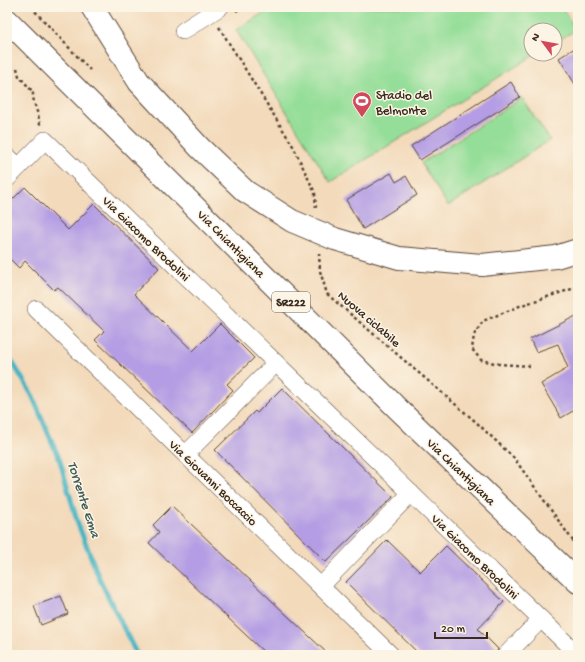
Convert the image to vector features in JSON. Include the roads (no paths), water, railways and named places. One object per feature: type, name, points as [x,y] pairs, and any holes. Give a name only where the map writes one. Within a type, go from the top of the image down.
[{"type":"main road","points":[[92,7],[139,82],[200,148],[245,191],[292,221],[335,239],[399,258],[482,265],[556,257],[578,250]]},
{"type":"main road","name":"Via Chiantigiana","points":[[7,20],[398,409],[578,582]]},
{"type":"street","points":[[183,31],[215,10]]},
{"type":"street","name":"Via Giacomo Brodolini","points":[[13,161],[45,140],[578,655]]},
{"type":"street","points":[[7,179],[13,161]]},
{"type":"street","name":"Via Giovanni Boccaccio","points":[[36,308],[391,655]]},
{"type":"street","points":[[186,454],[276,363]]},
{"type":"street","points":[[321,586],[411,493]]},
{"type":"street","points":[[506,655],[541,619]]},
{"type":"waterway","name":"Torrente Ema","points":[[7,353],[32,395],[60,461],[78,524],[100,580],[137,655]]},
{"type":"place","name":"Stadio del Belmonte","points":[[362,118]]}]
